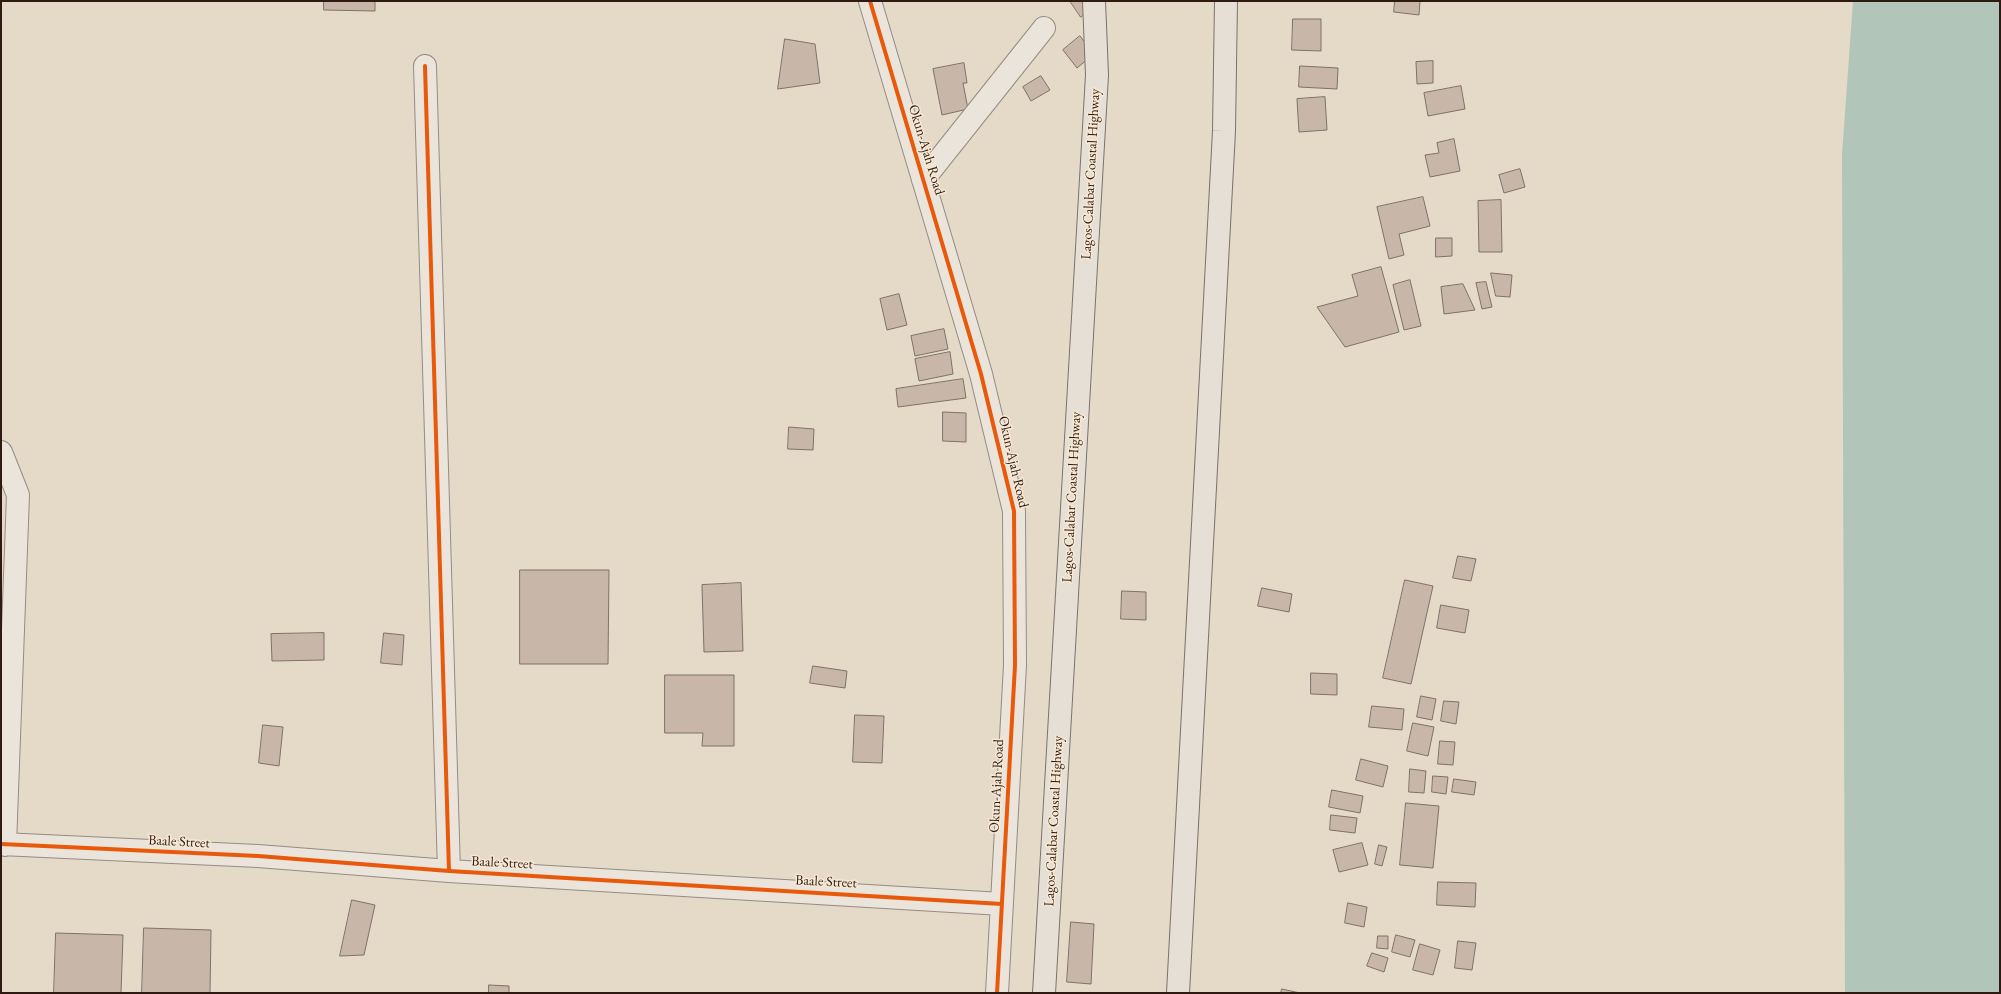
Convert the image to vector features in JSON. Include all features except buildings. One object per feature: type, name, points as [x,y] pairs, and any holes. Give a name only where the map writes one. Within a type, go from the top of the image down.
[{"type":"highway","name":"Lagos-Calabar Coastal Highway","points":[[1044,993],[1097,75],[1094,1]]},
{"type":"highway","points":[[1178,993],[1224,131],[1226,1]]},
{"type":"street","name":"Okun-Ajah Road","points":[[870,1],[981,374],[1014,511],[1015,665],[997,993]]},
{"type":"street","points":[[923,180],[1044,28]]},
{"type":"street","points":[[425,66],[449,871]]},
{"type":"street","points":[[1,452],[18,495],[3,845]]},
{"type":"street","name":"Baale Street","points":[[3,845],[258,856],[449,871],[1002,904]]},
{"type":"shaded area","points":[[1853,1],[2000,1],[2000,993],[1845,993],[1842,155]]},
{"type":"cycle path","points":[[870,1],[981,374],[1014,511],[1015,665],[997,993]]},
{"type":"cycle path","points":[[425,66],[449,871]]},
{"type":"cycle path","points":[[1,844],[258,856],[449,871],[1002,904]]}]
